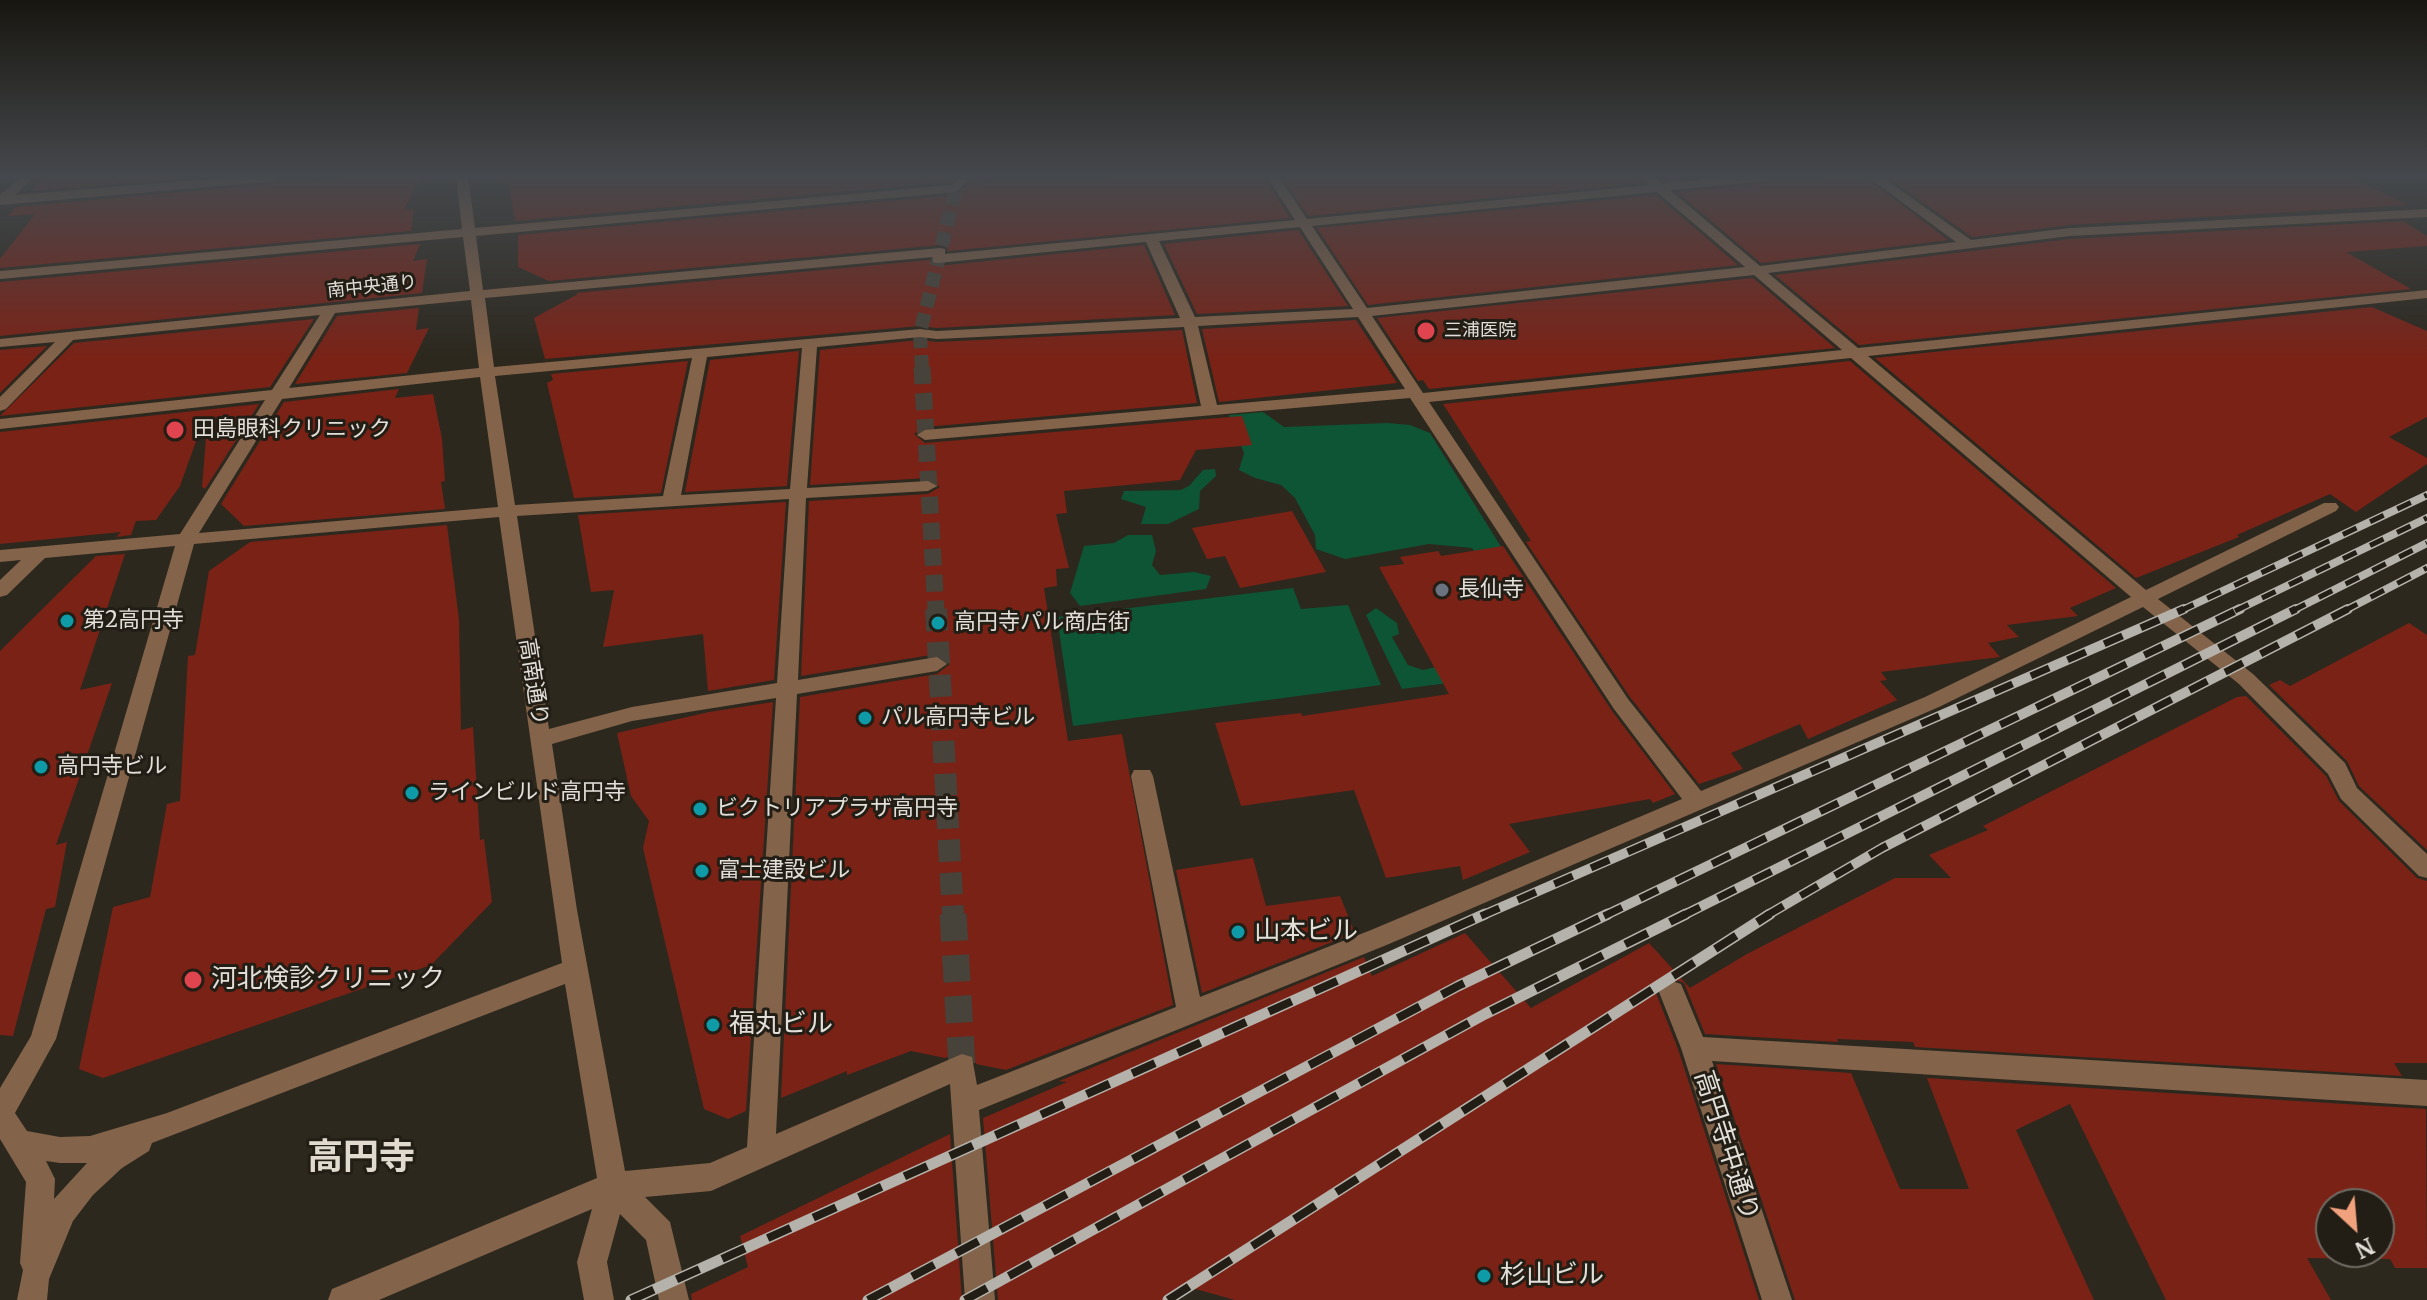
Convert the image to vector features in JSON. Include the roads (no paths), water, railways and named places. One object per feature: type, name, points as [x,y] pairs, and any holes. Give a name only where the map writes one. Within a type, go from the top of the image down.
[{"type":"street","points":[[0,275],[409,238]]},
{"type":"street","name":"高南通り","points":[[472,238],[487,372],[574,969],[613,1186],[592,1262],[599,1300]]},
{"type":"street","name":"南中央通り","points":[[0,343],[477,294],[1166,238]]},
{"type":"street","points":[[1312,238],[1621,704],[1697,802]]},
{"type":"street","points":[[1720,238],[2144,598],[2246,679],[2337,769],[2349,793],[2427,869]]},
{"type":"street","points":[[1959,238],[1968,244]]},
{"type":"street","points":[[0,424],[487,372],[920,333],[937,335],[1361,313],[2022,238]]},
{"type":"street","points":[[1151,239],[1190,323],[1210,409]]},
{"type":"street","points":[[925,435],[1210,409],[1416,395],[2427,294]]},
{"type":"street","points":[[2410,295],[2427,302]]},
{"type":"street","points":[[33,1290],[41,1179],[0,1114],[43,1039],[186,539],[331,309]]},
{"type":"street","points":[[0,406],[69,336]]},
{"type":"street","points":[[761,1155],[786,690],[810,345]]},
{"type":"street","points":[[671,501],[700,354]]},
{"type":"street","points":[[0,556],[507,511],[928,486]]},
{"type":"street","points":[[967,1102],[1191,1014],[1932,702],[2330,507]]},
{"type":"street","points":[[0,591],[40,552]]},
{"type":"street","points":[[542,739],[632,714],[937,664]]},
{"type":"street","points":[[1142,776],[1191,1014]]},
{"type":"street","points":[[18,1143],[60,1150],[90,1149],[167,1126],[574,969]]},
{"type":"street","name":"高円寺中通り","points":[[1672,992],[1694,1048],[1777,1300]]},
{"type":"street","points":[[1694,1048],[2427,1093]]},
{"type":"street","points":[[343,1300],[613,1186],[711,1177],[962,1066],[980,1300]]},
{"type":"street","points":[[33,1290],[63,1211],[83,1185],[112,1158],[167,1126]]},
{"type":"street","points":[[613,1186],[659,1232],[674,1300]]},
{"type":"tunnel","points":[[922,369],[920,333],[944,238]]},
{"type":"tunnel","points":[[922,367],[936,611]]},
{"type":"tunnel","points":[[936,609],[953,916]]},
{"type":"tunnel","points":[[953,914],[962,1066]]},
{"type":"railway","points":[[2180,611],[2427,495]]},
{"type":"railway","points":[[2235,611],[2427,518]]},
{"type":"railway","points":[[2292,611],[2427,543]]},
{"type":"railway","points":[[2344,611],[2427,568]]},
{"type":"railway","points":[[1481,916],[2184,609]]},
{"type":"railway","points":[[1604,916],[2240,609]]},
{"type":"railway","points":[[2292,611],[2296,609]]},
{"type":"railway","points":[[1766,916],[1882,848],[2348,609]]},
{"type":"railway","points":[[1686,914],[2292,611]]},
{"type":"railway","points":[[631,1300],[1485,914]]},
{"type":"railway","points":[[868,1300],[1458,986],[1608,914]]},
{"type":"railway","points":[[965,1300],[1485,1014],[1686,914]]},
{"type":"railway","points":[[1682,916],[1686,914]]},
{"type":"railway","points":[[1168,1300],[1770,914]]},
{"type":"place","name":"三浦医院","points":[[1426,331]]},
{"type":"place","name":"田島眼科クリニック","points":[[175,430]]},
{"type":"place","name":"長仙寺","points":[[1442,590]]},
{"type":"place","name":"第2高円寺","points":[[67,621]]},
{"type":"place","name":"高円寺パル商店街","points":[[938,623]]},
{"type":"place","name":"パル高円寺ビル","points":[[865,718]]},
{"type":"place","name":"高円寺ビル","points":[[41,767]]},
{"type":"place","name":"ラインビルド高円寺","points":[[412,793]]},
{"type":"place","name":"ビクトリアプラザ高円寺","points":[[700,809]]},
{"type":"place","name":"富士建設ビル","points":[[702,871]]},
{"type":"place","name":"山本ビル","points":[[1238,932]]},
{"type":"place","name":"河北検診クリニック","points":[[193,980]]},
{"type":"place","name":"福丸ビル","points":[[713,1025]]},
{"type":"place","name":"杉山ビル","points":[[1484,1276]]},
{"type":"district","name":"高円寺","points":[[361,1159]]}]
